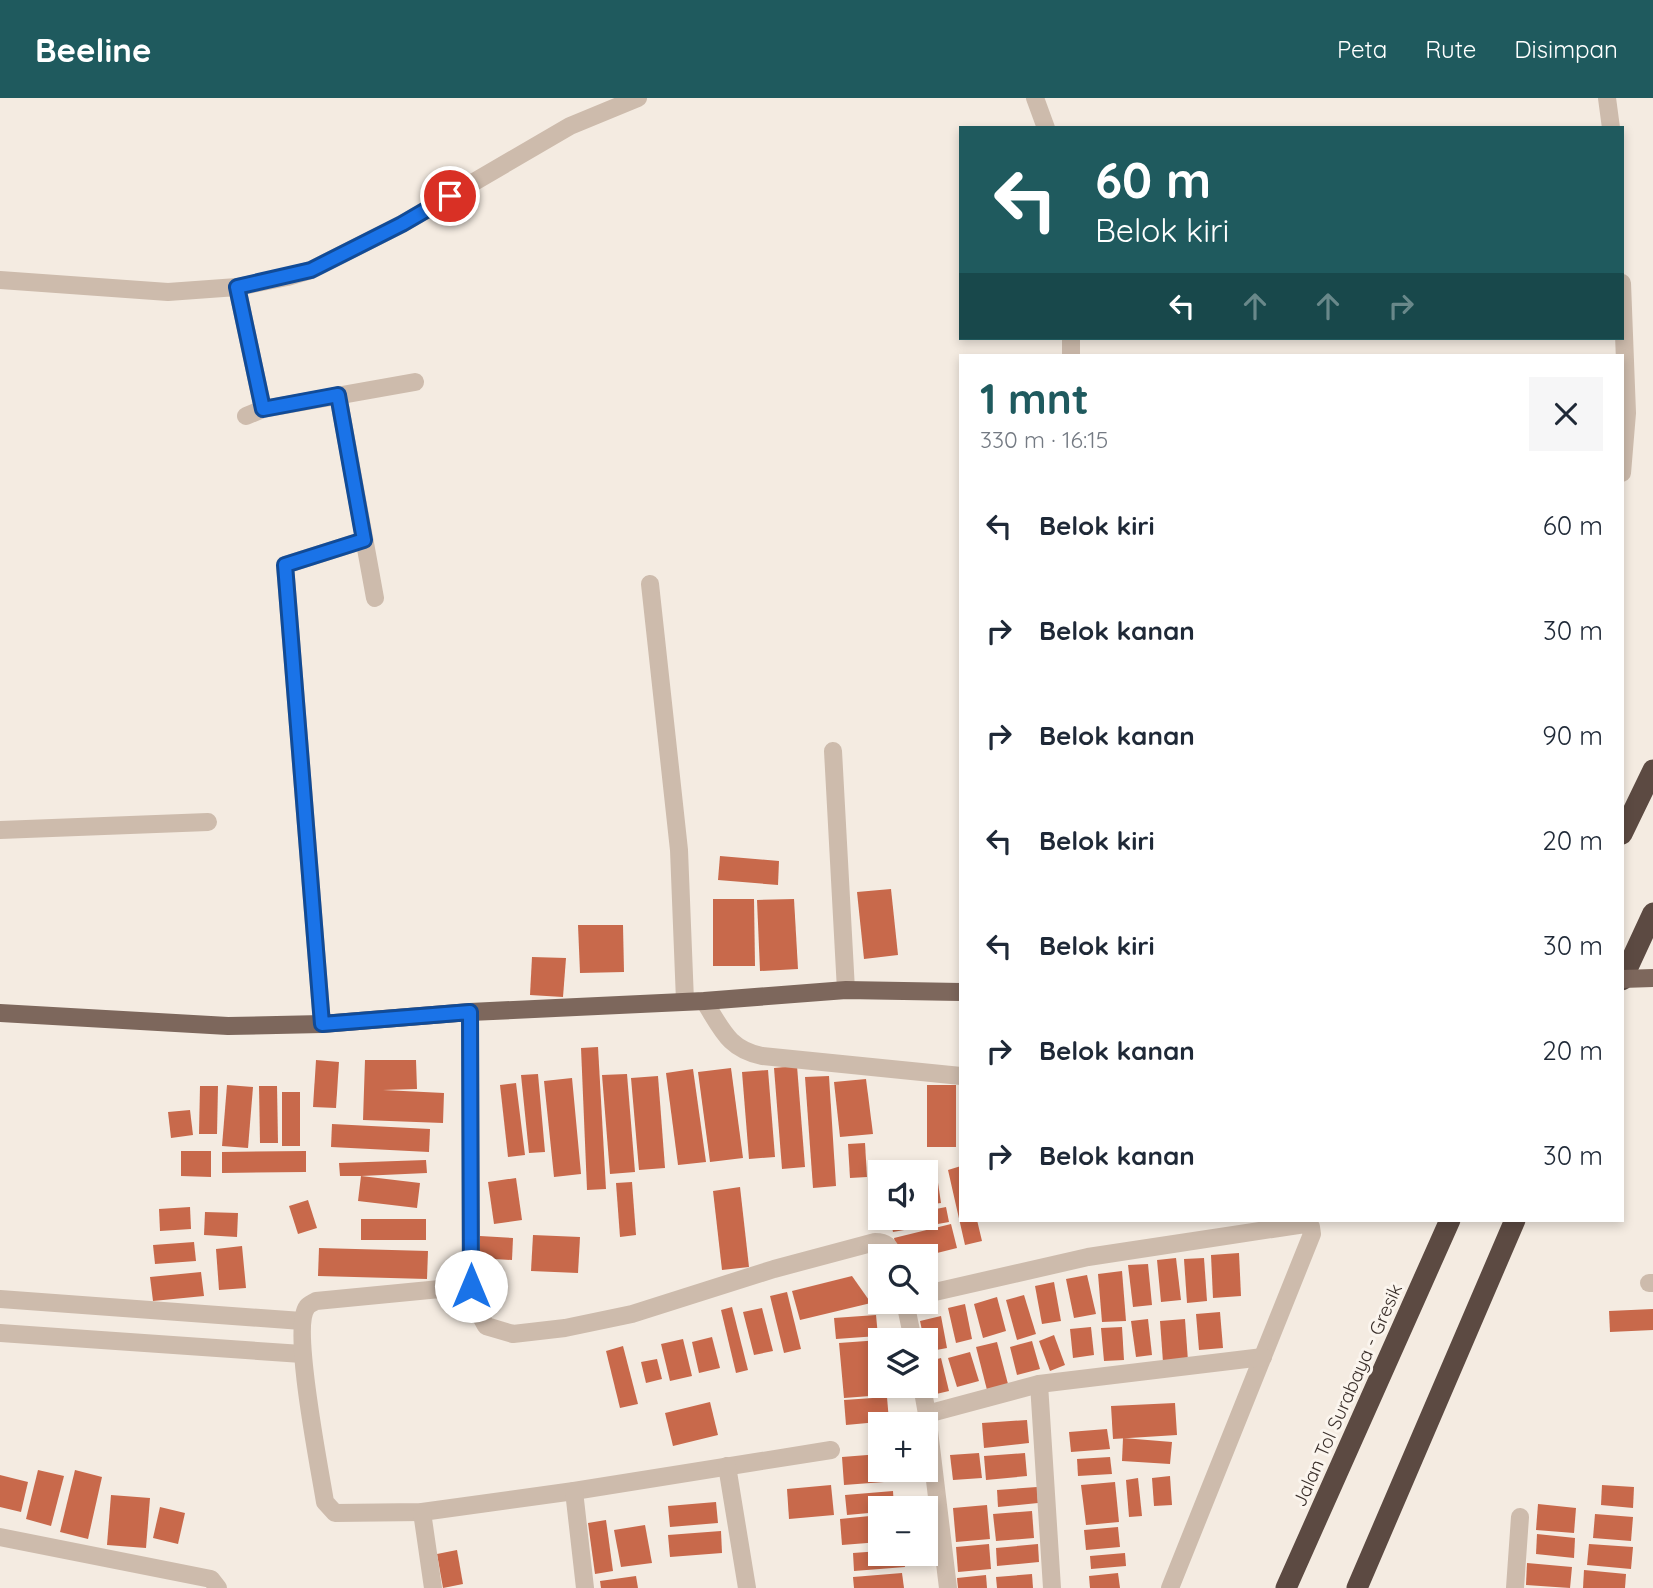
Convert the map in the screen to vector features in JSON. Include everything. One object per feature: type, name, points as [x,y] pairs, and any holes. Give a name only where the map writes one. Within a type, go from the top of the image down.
[{"type":"highway","points":[[1624,830],[1653,770]]},
{"type":"highway","points":[[1624,975],[1653,913]]},
{"type":"highway","name":"Jalan Tol Surabaya - Gresik","points":[[1286,1588],[1449,1222]]},
{"type":"highway","points":[[1357,1588],[1514,1222]]},
{"type":"main road","points":[[1624,979],[1653,978]]},
{"type":"main road","points":[[0,1013],[228,1026],[322,1024],[470,1012],[704,1001],[846,990],[959,992]]},
{"type":"street","points":[[0,280],[168,292],[237,287],[311,270],[402,224],[569,125],[638,98]]},
{"type":"street","points":[[1035,98],[1045,126]]},
{"type":"street","points":[[1607,98],[1611,126]]},
{"type":"street","points":[[237,287],[255,412],[415,382]]},
{"type":"street","points":[[1624,335],[1627,413],[1624,449]]},
{"type":"street","points":[[338,395],[375,598]]},
{"type":"street","points":[[322,1024],[285,565],[364,540]]},
{"type":"street","points":[[650,584],[679,850],[685,1001]]},
{"type":"street","points":[[833,751],[846,990]]},
{"type":"street","points":[[0,830],[208,822]]},
{"type":"street","points":[[704,1001],[727,1037],[744,1052],[959,1076]]},
{"type":"street","points":[[470,1012],[471,1286],[476,1308],[486,1326],[513,1334],[565,1328],[632,1314],[774,1269],[875,1242],[885,1244]]},
{"type":"street","points":[[938,1291],[1088,1257],[1305,1224],[1311,1227],[1312,1234],[1170,1588]]},
{"type":"street","points":[[471,1286],[316,1301],[306,1307],[302,1321],[302,1354],[325,1502],[335,1513],[422,1512],[831,1450]]},
{"type":"street","points":[[0,1299],[302,1321]]},
{"type":"street","points":[[145,1309],[145,1342]]},
{"type":"street","points":[[0,1333],[302,1354]]},
{"type":"street","points":[[935,1412],[1040,1384],[1263,1357]]},
{"type":"street","points":[[1040,1384],[1052,1588]]},
{"type":"street","points":[[727,1466],[747,1588]]},
{"type":"street","points":[[935,1482],[948,1588]]},
{"type":"street","points":[[573,1491],[585,1588]]},
{"type":"street","points":[[422,1512],[433,1588]]},
{"type":"street","points":[[1515,1588],[1520,1517]]},
{"type":"street","points":[[0,1537],[211,1579],[218,1588]]},
{"type":"building","points":[[720,856],[779,861],[778,885],[718,880]]},
{"type":"building","points":[[891,889],[898,955],[864,959],[857,892]]},
{"type":"building","points":[[713,899],[754,899],[755,966],[713,966]]},
{"type":"building","points":[[794,899],[798,969],[760,971],[757,900]]},
{"type":"building","points":[[578,925],[623,925],[624,972],[580,973]]},
{"type":"building","points":[[532,957],[566,958],[563,997],[530,995]]},
{"type":"building","points":[[598,1047],[606,1189],[587,1190],[581,1048]]},
{"type":"building","points":[[316,1060],[339,1062],[336,1108],[313,1107]]},
{"type":"building","points":[[365,1060],[416,1060],[417,1089],[383,1090],[444,1093],[443,1123],[363,1120]]},
{"type":"building","points":[[797,1066],[805,1167],[782,1169],[774,1068]]},
{"type":"building","points":[[731,1068],[743,1158],[710,1162],[698,1072]]},
{"type":"building","points":[[693,1069],[706,1162],[678,1165],[666,1073]]},
{"type":"building","points":[[768,1070],[775,1157],[749,1159],[742,1072]]},
{"type":"building","points":[[538,1074],[545,1152],[529,1153],[521,1075]]},
{"type":"building","points":[[627,1074],[635,1172],[610,1174],[602,1075]]},
{"type":"building","points":[[658,1076],[665,1168],[639,1170],[631,1078]]},
{"type":"building","points":[[829,1076],[836,1186],[813,1188],[805,1077]]},
{"type":"building","points":[[572,1078],[581,1174],[554,1177],[544,1081]]},
{"type":"building","points":[[866,1079],[873,1134],[840,1137],[834,1082]]},
{"type":"building","points":[[516,1083],[525,1155],[508,1157],[500,1085]]},
{"type":"building","points":[[227,1085],[253,1087],[248,1148],[222,1146]]},
{"type":"building","points":[[927,1085],[956,1085],[956,1147],[927,1147]]},
{"type":"building","points":[[200,1086],[218,1086],[217,1134],[199,1134]]},
{"type":"building","points":[[259,1086],[277,1086],[278,1143],[260,1143]]},
{"type":"building","points":[[282,1092],[300,1092],[300,1146],[282,1146]]},
{"type":"building","points":[[190,1110],[193,1135],[171,1138],[168,1112]]},
{"type":"building","points":[[332,1124],[430,1129],[429,1152],[331,1147]]},
{"type":"building","points":[[865,1143],[867,1177],[850,1178],[848,1144]]},
{"type":"building","points":[[181,1151],[211,1151],[211,1177],[181,1176]]},
{"type":"building","points":[[306,1151],[306,1172],[222,1173],[222,1152]]},
{"type":"building","points":[[426,1160],[427,1173],[340,1176],[339,1163]]},
{"type":"building","points":[[959,1167],[959,1219],[948,1170]]},
{"type":"building","points":[[361,1176],[420,1183],[417,1208],[358,1201]]},
{"type":"building","points":[[516,1178],[522,1220],[494,1224],[488,1182]]},
{"type":"building","points":[[632,1182],[636,1235],[620,1237],[616,1183]]},
{"type":"building","points":[[938,1183],[941,1203],[938,1203]]},
{"type":"building","points":[[740,1187],[749,1267],[722,1270],[713,1191]]},
{"type":"building","points":[[308,1200],[317,1228],[298,1234],[289,1206]]},
{"type":"building","points":[[190,1207],[191,1229],[160,1231],[159,1209]]},
{"type":"building","points":[[946,1207],[949,1222],[938,1224],[938,1209]]},
{"type":"building","points":[[205,1212],[238,1213],[237,1237],[204,1235]]},
{"type":"building","points":[[361,1219],[426,1219],[426,1240],[361,1240]]},
{"type":"building","points":[[960,1222],[977,1222],[982,1241],[965,1245]]},
{"type":"building","points":[[951,1224],[957,1248],[938,1253],[938,1244],[895,1244],[894,1238],[938,1230],[938,1227]]},
{"type":"building","points":[[533,1235],[580,1237],[578,1273],[531,1271]]},
{"type":"building","points":[[480,1236],[513,1238],[512,1260],[478,1258]]},
{"type":"building","points":[[194,1242],[196,1261],[155,1264],[153,1245]]},
{"type":"building","points":[[242,1246],[246,1288],[219,1290],[216,1249]]},
{"type":"building","points":[[319,1248],[428,1251],[427,1279],[318,1276]]},
{"type":"building","points":[[1239,1253],[1241,1296],[1213,1298],[1211,1255]]},
{"type":"building","points":[[1176,1258],[1181,1300],[1161,1302],[1157,1260]]},
{"type":"building","points":[[1204,1258],[1207,1301],[1187,1303],[1184,1259]]},
{"type":"building","points":[[1148,1264],[1152,1305],[1133,1307],[1128,1265]]},
{"type":"building","points":[[1122,1271],[1126,1321],[1102,1322],[1098,1274]]},
{"type":"building","points":[[201,1272],[204,1296],[153,1301],[150,1277]]},
{"type":"building","points":[[1087,1275],[1096,1314],[1074,1318],[1066,1279]]},
{"type":"building","points":[[852,1276],[868,1299],[868,1304],[800,1320],[792,1291]]},
{"type":"building","points":[[1054,1282],[1061,1321],[1042,1324],[1035,1286]]},
{"type":"building","points":[[787,1292],[801,1349],[784,1353],[770,1296]]},
{"type":"building","points":[[1024,1295],[1036,1334],[1017,1340],[1006,1300]]},
{"type":"building","points":[[997,1297],[1006,1331],[983,1338],[974,1304]]},
{"type":"building","points":[[965,1304],[972,1339],[956,1343],[948,1308]]},
{"type":"building","points":[[732,1307],[748,1370],[736,1373],[721,1310]]},
{"type":"building","points":[[762,1308],[773,1351],[754,1355],[743,1312]]},
{"type":"building","points":[[1653,1309],[1653,1330],[1610,1332],[1609,1311]]},
{"type":"building","points":[[1220,1312],[1223,1348],[1199,1350],[1196,1314]]},
{"type":"building","points":[[876,1315],[877,1328],[868,1328],[868,1337],[836,1339],[834,1318]]},
{"type":"building","points":[[941,1316],[947,1348],[938,1350],[938,1328],[921,1328],[920,1321]]},
{"type":"building","points":[[1148,1319],[1152,1355],[1136,1357],[1131,1321]]},
{"type":"building","points":[[1185,1319],[1188,1361],[1163,1362],[1160,1321]]},
{"type":"building","points":[[1091,1327],[1094,1355],[1073,1358],[1070,1329]]},
{"type":"building","points":[[1122,1327],[1124,1360],[1104,1361],[1101,1328]]},
{"type":"building","points":[[1054,1335],[1065,1365],[1050,1371],[1039,1341]]},
{"type":"building","points":[[712,1337],[720,1368],[699,1373],[692,1342]]},
{"type":"building","points":[[683,1339],[692,1376],[670,1381],[661,1344]]},
{"type":"building","points":[[868,1341],[868,1396],[844,1398],[839,1343]]},
{"type":"building","points":[[1032,1341],[1040,1369],[1017,1375],[1010,1347]]},
{"type":"building","points":[[997,1342],[1008,1384],[987,1390],[976,1347]]},
{"type":"building","points":[[623,1346],[638,1404],[620,1408],[606,1351]]},
{"type":"building","points":[[970,1352],[979,1381],[957,1387],[948,1358]]},
{"type":"building","points":[[941,1358],[949,1391],[938,1394],[938,1359]]},
{"type":"building","points":[[657,1359],[662,1379],[646,1383],[641,1362]]},
{"type":"building","points":[[887,1398],[888,1412],[868,1412],[868,1423],[846,1425],[844,1400]]},
{"type":"building","points":[[710,1402],[718,1435],[673,1446],[665,1413]]},
{"type":"building","points":[[1175,1403],[1177,1435],[1113,1439],[1111,1406]]},
{"type":"building","points":[[1027,1420],[1029,1443],[984,1448],[982,1423]]},
{"type":"building","points":[[1107,1429],[1110,1449],[1071,1452],[1069,1432]]},
{"type":"building","points":[[1123,1438],[1172,1442],[1170,1464],[1122,1461]]},
{"type":"building","points":[[979,1453],[982,1478],[953,1480],[950,1455]]},
{"type":"building","points":[[1025,1453],[1027,1476],[986,1480],[984,1456]]},
{"type":"building","points":[[868,1455],[868,1482],[884,1482],[844,1485],[842,1457]]},
{"type":"building","points":[[1110,1457],[1112,1474],[1078,1476],[1077,1459]]},
{"type":"building","points":[[38,1470],[64,1476],[51,1526],[26,1519]]},
{"type":"building","points":[[75,1470],[102,1477],[88,1539],[60,1532]]},
{"type":"building","points":[[0,1475],[28,1482],[21,1512],[0,1507]]},
{"type":"building","points":[[1170,1476],[1172,1505],[1154,1506],[1152,1478]]},
{"type":"building","points":[[1138,1478],[1142,1516],[1129,1517],[1126,1480]]},
{"type":"building","points":[[1115,1482],[1119,1522],[1086,1525],[1081,1485]]},
{"type":"building","points":[[831,1485],[834,1515],[789,1519],[787,1489]]},
{"type":"building","points":[[1602,1485],[1634,1487],[1633,1508],[1601,1505]]},
{"type":"building","points":[[1037,1487],[1038,1503],[998,1507],[997,1490]]},
{"type":"building","points":[[893,1491],[893,1496],[868,1496],[868,1513],[847,1515],[845,1495]]},
{"type":"building","points":[[111,1495],[150,1498],[146,1548],[107,1545]]},
{"type":"building","points":[[716,1502],[718,1523],[670,1527],[668,1506]]},
{"type":"building","points":[[1538,1504],[1576,1508],[1574,1533],[1536,1530]]},
{"type":"building","points":[[987,1505],[990,1539],[956,1542],[953,1508]]},
{"type":"building","points":[[160,1507],[185,1513],[178,1544],[153,1538]]},
{"type":"building","points":[[1032,1511],[1034,1538],[996,1541],[993,1514]]},
{"type":"building","points":[[1595,1514],[1633,1517],[1631,1541],[1593,1538]]},
{"type":"building","points":[[868,1516],[868,1543],[842,1545],[840,1519]]},
{"type":"building","points":[[606,1520],[613,1571],[595,1574],[588,1523]]},
{"type":"building","points":[[645,1525],[652,1563],[621,1567],[614,1530]]},
{"type":"building","points":[[1118,1527],[1120,1547],[1086,1550],[1084,1530]]},
{"type":"building","points":[[721,1531],[722,1553],[670,1557],[668,1535]]},
{"type":"building","points":[[1537,1534],[1575,1538],[1574,1558],[1536,1554]]},
{"type":"building","points":[[989,1544],[991,1569],[958,1572],[956,1547]]},
{"type":"building","points":[[1038,1544],[1039,1562],[997,1566],[996,1548]]},
{"type":"building","points":[[1589,1544],[1633,1547],[1631,1569],[1587,1565]]},
{"type":"building","points":[[457,1550],[463,1584],[443,1588],[437,1554]]},
{"type":"building","points":[[868,1552],[868,1566],[905,1567],[854,1571],[853,1553]]},
{"type":"building","points":[[1125,1553],[1126,1566],[1091,1569],[1090,1556]]},
{"type":"building","points":[[1527,1563],[1572,1567],[1570,1588],[1526,1585]]},
{"type":"building","points":[[1584,1570],[1626,1574],[1625,1588],[1583,1588]]},
{"type":"building","points":[[902,1573],[904,1588],[854,1588],[853,1577]]},
{"type":"building","points":[[1118,1573],[1120,1588],[1090,1588],[1089,1576]]},
{"type":"building","points":[[1032,1574],[1033,1588],[997,1588],[996,1577]]},
{"type":"building","points":[[986,1575],[987,1588],[958,1588],[957,1578]]},
{"type":"building","points":[[636,1576],[638,1588],[601,1588],[600,1581]]},
{"type":"route","points":[[450,196],[402,224],[311,270],[237,287],[263,409],[338,395],[364,540],[285,565],[322,1024],[470,1012],[471,1286]]}]
